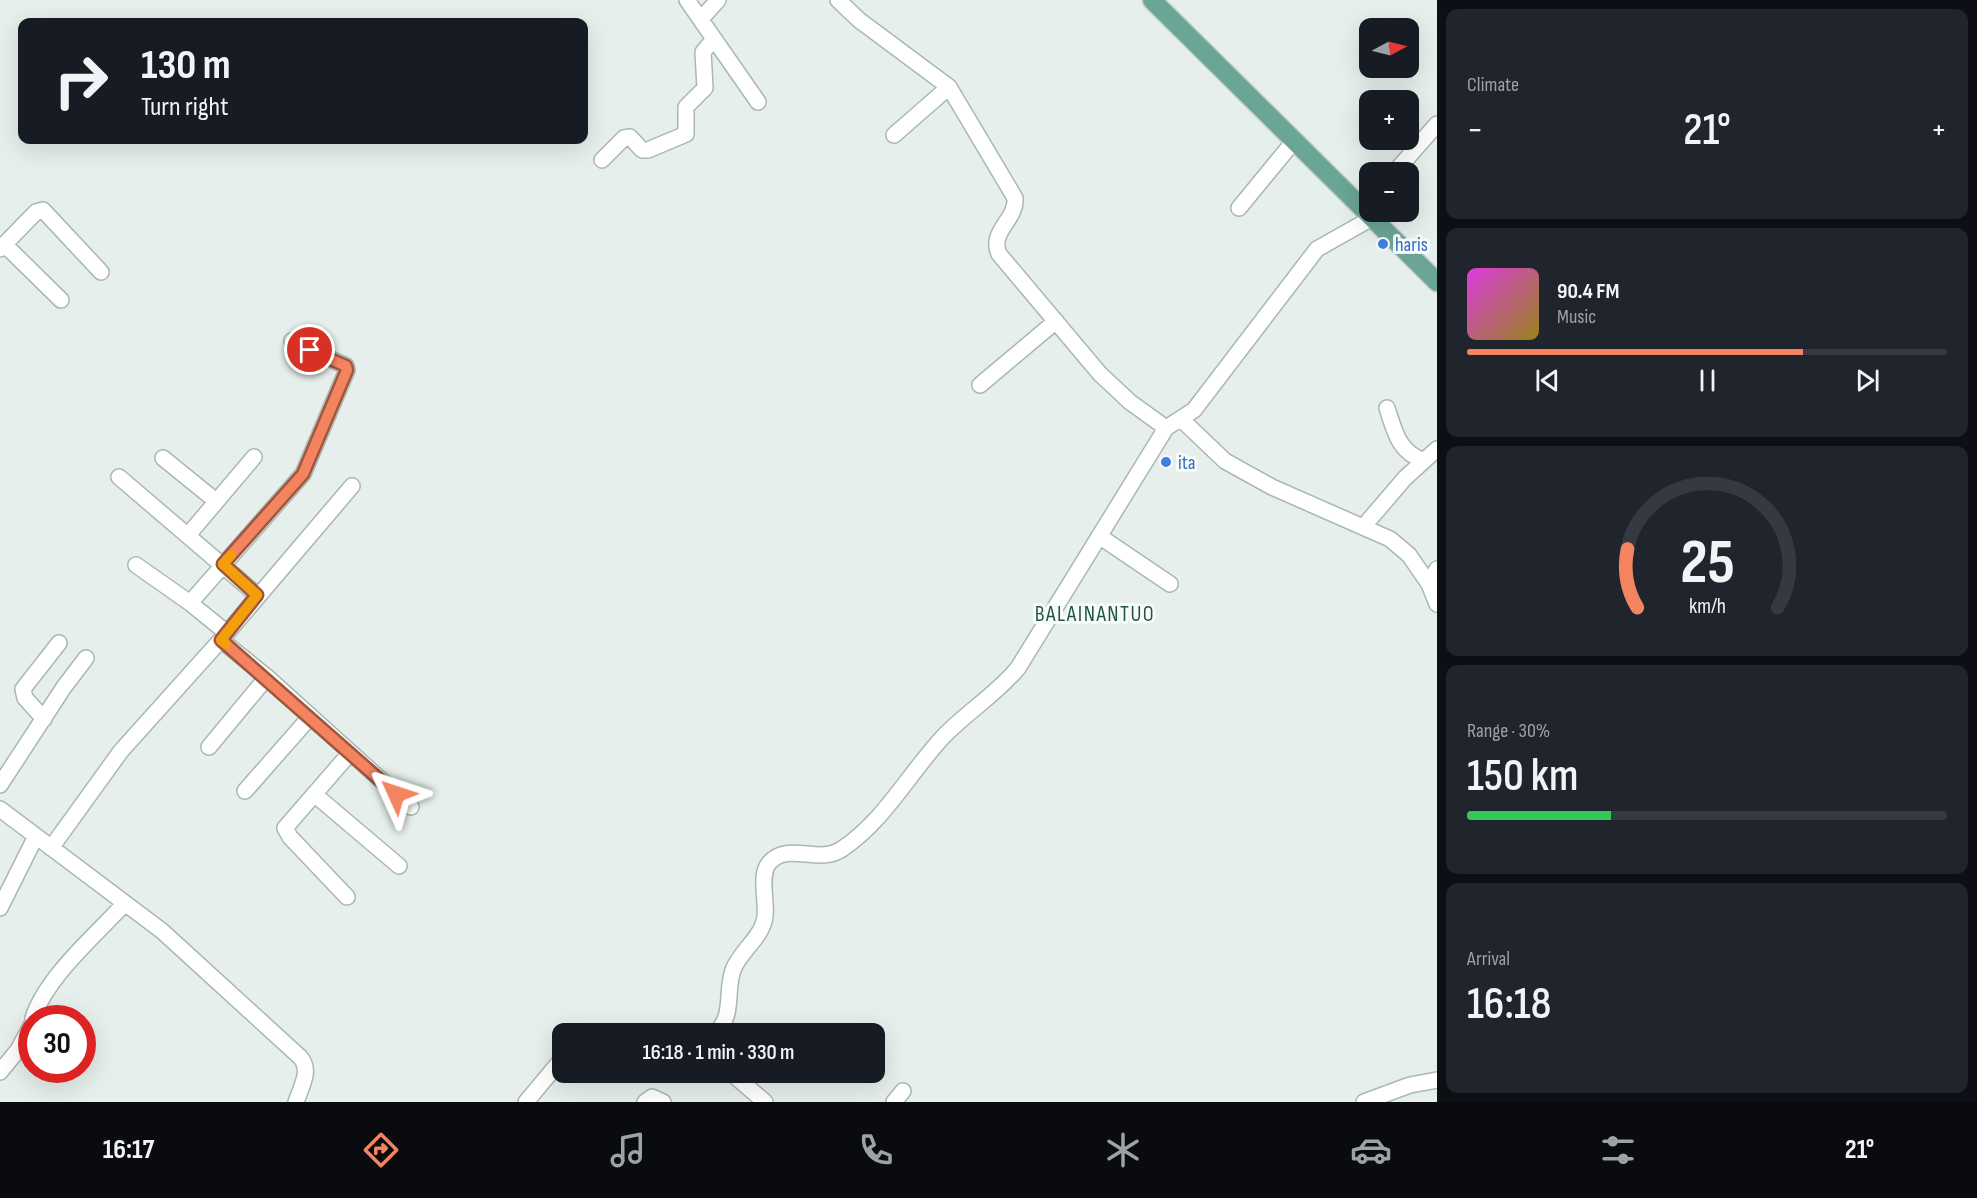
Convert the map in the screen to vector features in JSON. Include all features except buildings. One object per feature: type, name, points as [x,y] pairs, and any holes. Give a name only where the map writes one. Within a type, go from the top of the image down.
[{"type":"main road","points":[[1152,0],[1294,141],[1359,201]]},
{"type":"main road","points":[[1380,222],[1437,282]]},
{"type":"street","points":[[687,0],[758,102]]},
{"type":"street","points":[[701,19],[718,0]]},
{"type":"street","points":[[838,0],[859,20],[949,87],[1015,198],[1014,210],[997,236],[996,248],[1116,390],[1167,428]]},
{"type":"street","points":[[602,160],[624,138],[630,137],[642,150],[648,150],[686,134],[686,107],[705,88],[703,51],[714,39]]},
{"type":"street","points":[[894,135],[949,87]]},
{"type":"street","points":[[1405,162],[1434,132]]},
{"type":"street","points":[[1239,208],[1294,141]]},
{"type":"street","points":[[61,300],[2,247],[36,212],[43,210],[101,272]]},
{"type":"street","points":[[723,1023],[728,1017],[734,967],[765,922],[765,873],[768,864],[784,853],[829,854],[841,850],[883,812],[942,738],[1002,687],[1018,668],[1167,428],[1194,410],[1317,249],[1359,216]]},
{"type":"street","points":[[980,386],[1056,321]]},
{"type":"street","points":[[190,603],[303,474],[347,370],[346,366],[292,341]]},
{"type":"street","points":[[1387,408],[1405,450],[1410,456],[1424,461]]},
{"type":"street","points":[[1181,419],[1225,460],[1272,487],[1390,539],[1409,555],[1429,584],[1437,604]]},
{"type":"street","points":[[1364,526],[1405,478],[1437,449]]},
{"type":"street","points":[[163,458],[216,501]]},
{"type":"street","points":[[189,534],[254,458]]},
{"type":"street","points":[[119,477],[189,534],[257,595]]},
{"type":"street","points":[[51,848],[121,750],[224,636],[352,486]]},
{"type":"street","points":[[1099,536],[1170,584]]},
{"type":"street","points":[[136,565],[190,603],[310,717],[411,807]]},
{"type":"street","points":[[1429,584],[1437,569]]},
{"type":"street","points":[[44,719],[24,698],[23,689],[59,643]]},
{"type":"street","points":[[0,785],[86,658]]},
{"type":"street","points":[[209,747],[267,677]]},
{"type":"street","points":[[245,791],[310,717]]},
{"type":"street","points":[[348,897],[286,833],[286,825],[350,753]]},
{"type":"street","points":[[314,794],[399,866]]},
{"type":"street","points":[[0,809],[186,951],[304,1062],[306,1073],[296,1102]]},
{"type":"street","points":[[0,908],[36,836]]},
{"type":"street","points":[[38,1005],[59,974],[125,903]]},
{"type":"street","points":[[0,1072],[18,1050]]},
{"type":"street","points":[[526,1102],[552,1071]]},
{"type":"street","points":[[1364,1102],[1410,1085],[1437,1080]]},
{"type":"street","points":[[743,1083],[765,1102]]},
{"type":"street","points":[[645,1102],[652,1097],[663,1102]]},
{"type":"slow traffic","points":[[226,644],[221,640],[257,595],[223,564],[231,555]]},
{"type":"place","name":"haris","points":[[1383,244]]},
{"type":"place","name":"ita","points":[[1166,462]]},
{"type":"district","name":"BALAINANTUO","points":[[1095,613]]},
{"type":"route","points":[[310,350],[346,366],[347,370],[303,474],[223,564],[257,595],[221,640],[267,677],[396,794]]}]
